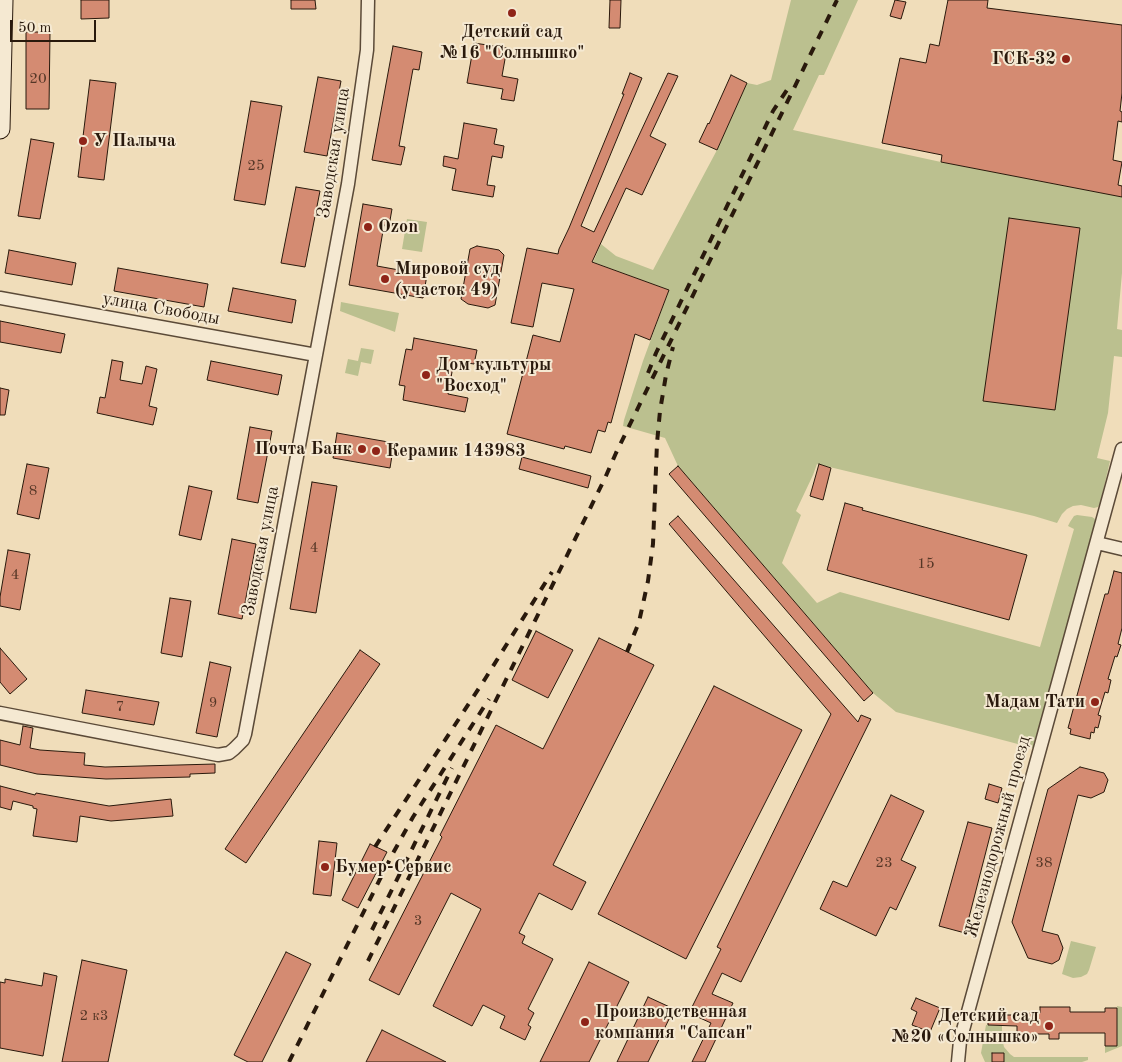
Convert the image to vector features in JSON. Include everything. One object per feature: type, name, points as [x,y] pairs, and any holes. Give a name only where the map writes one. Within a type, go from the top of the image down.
[{"type":"main road","points":[[0,128],[3,0]]},
{"type":"street","name":"Заводская улица","points":[[0,713],[218,755],[229,753],[243,740],[348,184],[367,50],[368,0]]},
{"type":"street","name":"улица Свободы","points":[[0,298],[316,355]]},
{"type":"street","name":"Железнодорожный проезд","points":[[958,1061],[960,1041],[1097,543],[1120,469],[1122,449]]},
{"type":"street","points":[[1097,543],[1122,549]]},
{"type":"green space","points":[[791,0],[858,0],[824,75],[819,75],[793,130],[941,162],[1122,197],[1122,273],[1117,329],[1122,330],[1122,357],[1114,356],[1108,413],[1097,458],[1110,461],[1098,507],[1073,506],[1062,514],[1057,523],[817,464],[796,511],[801,515],[782,563],[817,603],[840,592],[1040,647],[1074,529],[1068,526],[1074,516],[1077,515],[1095,519],[1096,523],[1033,748],[896,712],[873,693],[678,466],[665,438],[623,426],[643,361],[669,290],[593,262],[601,244],[616,256],[653,270],[717,150],[747,83],[757,85],[771,80]]},
{"type":"green space","points":[[407,219],[427,222],[422,252],[402,249]]},
{"type":"green space","points":[[341,302],[399,313],[395,332],[340,311]]},
{"type":"green space","points":[[361,348],[374,350],[371,364],[361,362],[358,376],[345,373],[348,359],[358,361]]},
{"type":"green space","points":[[1071,941],[1096,947],[1087,974],[1081,977],[1073,978],[1062,974]]},
{"type":"green space","points":[[1117,1006],[1122,1007],[1122,1046],[1105,1053],[1105,1046],[1117,1046],[1117,1036],[1105,1035],[1105,1019],[1117,1019]]},
{"type":"green space","points":[[986,1025],[1002,1025],[1004,1047],[1014,1057],[1088,1057],[1088,1060],[1082,1062],[1004,1062],[1004,1053],[992,1053],[992,1062],[985,1062],[981,1053]]},
{"type":"building","points":[[81,0],[109,0],[109,18],[81,19]]},
{"type":"building","points":[[291,0],[315,0],[316,9],[291,9]]},
{"type":"building","points":[[610,0],[621,0],[620,28],[609,28]]},
{"type":"building","points":[[895,0],[906,2],[901,19],[890,16]]},
{"type":"building","points":[[948,0],[988,0],[987,8],[1122,25],[1122,93],[1120,111],[1122,112],[1122,122],[1118,121],[1113,160],[1122,162],[1118,185],[1122,186],[1122,197],[941,162],[942,155],[882,143],[900,58],[926,63],[930,44],[939,46]]},
{"type":"building","points":[[26,32],[50,32],[49,109],[26,109]]},
{"type":"building","points":[[474,43],[507,48],[502,76],[518,79],[514,101],[501,99],[503,89],[467,83]]},
{"type":"building","points":[[393,46],[422,52],[419,70],[413,69],[399,146],[405,147],[401,165],[372,160]]},
{"type":"building","points":[[630,73],[642,78],[581,226],[594,232],[668,73],[678,76],[650,136],[666,144],[642,195],[626,188],[592,262],[669,290],[650,340],[635,334],[611,423],[608,422],[605,432],[598,430],[591,453],[565,446],[564,449],[507,434],[533,335],[560,342],[574,289],[542,283],[533,327],[511,323],[527,248],[558,254],[624,94],[622,94]]},
{"type":"building","points":[[731,75],[747,83],[717,150],[699,142]]},
{"type":"building","points":[[318,77],[341,81],[327,156],[304,152]]},
{"type":"building","points":[[90,80],[116,83],[104,180],[78,177]]},
{"type":"building","points":[[251,101],[282,106],[265,205],[234,200]]},
{"type":"building","points":[[464,123],[497,129],[494,144],[504,146],[502,158],[492,156],[487,185],[495,186],[493,197],[452,190],[456,169],[443,166],[444,156],[458,159]]},
{"type":"building","points":[[31,139],[54,143],[40,219],[18,216]]},
{"type":"building","points":[[296,187],[320,191],[305,267],[281,263]]},
{"type":"building","points":[[363,204],[392,209],[389,226],[384,225],[377,266],[410,272],[411,266],[428,269],[423,298],[349,285]]},
{"type":"building","points":[[1009,218],[1080,228],[1055,410],[983,401]]},
{"type":"building","points":[[477,246],[499,250],[504,255],[495,305],[488,308],[468,304],[461,299],[470,249]]},
{"type":"building","points":[[9,250],[76,263],[72,285],[5,273]]},
{"type":"building","points":[[118,268],[208,284],[204,307],[114,291]]},
{"type":"building","points":[[233,288],[296,300],[292,323],[228,311]]},
{"type":"building","points":[[0,321],[65,334],[61,353],[0,342]]},
{"type":"building","name":"Дом культуры \"Восход\"","points":[[414,338],[477,350],[474,364],[454,361],[448,394],[468,398],[465,412],[403,400],[405,386],[399,385],[406,349],[412,350]]},
{"type":"building","points":[[112,360],[123,362],[120,380],[142,384],[146,366],[157,369],[149,406],[157,408],[153,425],[97,413],[100,397],[105,398]]},
{"type":"building","points":[[211,361],[282,375],[278,395],[207,380]]},
{"type":"building","points":[[0,388],[9,390],[5,415],[0,415]]},
{"type":"building","points":[[250,427],[272,431],[258,503],[237,499]]},
{"type":"building","points":[[337,433],[394,443],[390,468],[333,458]]},
{"type":"building","points":[[522,457],[591,476],[588,488],[519,469]]},
{"type":"building","points":[[27,464],[49,468],[39,519],[17,514]]},
{"type":"building","points":[[819,464],[831,468],[823,500],[810,496]]},
{"type":"building","points":[[678,466],[873,693],[864,701],[669,474]]},
{"type":"building","points":[[312,482],[337,486],[316,613],[290,609]]},
{"type":"building","points":[[189,486],[212,491],[201,540],[179,535]]},
{"type":"building","points":[[845,503],[863,508],[862,510],[1027,555],[1009,620],[827,570]]},
{"type":"building","points":[[678,516],[858,722],[861,715],[871,719],[741,982],[722,973],[712,994],[733,1003],[705,1062],[692,1062],[711,1023],[689,1013],[721,949],[717,947],[831,714],[669,524]]},
{"type":"building","points":[[232,539],[256,544],[242,619],[218,614]]},
{"type":"building","points":[[8,550],[30,554],[20,610],[0,606]]},
{"type":"building","points":[[1114,571],[1122,573],[1122,628],[1118,644],[1121,645],[1117,657],[1115,656],[1108,679],[1111,680],[1108,693],[1105,692],[1098,715],[1101,716],[1098,728],[1095,727],[1094,733],[1091,732],[1090,739],[1070,734],[1071,729],[1068,728],[1105,594],[1108,594]]},
{"type":"building","points":[[170,598],[191,601],[182,657],[161,653]]},
{"type":"building","points":[[536,631],[573,650],[548,698],[512,680]]},
{"type":"building","points":[[599,638],[654,665],[553,865],[586,882],[572,910],[539,893],[519,933],[525,936],[522,943],[553,959],[528,1009],[534,1013],[528,1025],[531,1027],[525,1040],[500,1028],[505,1016],[483,1005],[472,1026],[433,1006],[481,909],[451,893],[399,995],[369,980],[442,837],[440,835],[496,725],[543,749]]},
{"type":"building","points":[[0,648],[27,679],[10,694],[0,682]]},
{"type":"building","points":[[360,650],[380,664],[246,863],[225,849]]},
{"type":"building","points":[[210,662],[231,667],[217,737],[196,733]]},
{"type":"building","points":[[714,686],[802,730],[686,959],[598,914]]},
{"type":"building","points":[[86,690],[159,702],[154,725],[82,713]]},
{"type":"building","points":[[23,726],[33,728],[30,748],[85,753],[84,765],[105,767],[215,764],[215,773],[190,774],[190,777],[106,779],[37,774],[0,765],[0,740],[20,745]]},
{"type":"building","points":[[1080,767],[1104,773],[1108,780],[1104,792],[1091,798],[1078,795],[1042,931],[1058,935],[1063,948],[1059,960],[1052,964],[1028,958],[1012,922],[1048,789]]},
{"type":"building","points":[[989,784],[1002,788],[998,803],[985,799]]},
{"type":"building","points":[[0,786],[35,795],[36,793],[109,806],[171,799],[173,816],[111,821],[80,816],[77,842],[33,836],[37,809],[33,808],[33,806],[13,801],[11,810],[0,807]]},
{"type":"building","points":[[891,795],[924,811],[901,860],[916,867],[896,910],[890,907],[876,936],[820,909],[833,881],[847,887]]},
{"type":"building","points":[[968,822],[992,828],[965,933],[939,926]]},
{"type":"building","points":[[319,841],[337,843],[331,896],[313,894]]},
{"type":"building","points":[[370,844],[387,852],[358,908],[342,900]]},
{"type":"building","points":[[286,952],[311,964],[262,1062],[248,1062],[234,1055]]},
{"type":"building","points":[[82,960],[127,970],[108,1062],[62,1062]]},
{"type":"building","name":"Производственная компания \"Сапсан\"","points":[[589,962],[629,982],[589,1062],[540,1062]]},
{"type":"building","points":[[44,973],[57,976],[43,1056],[0,1048],[0,982],[5,983],[5,979],[42,986]]},
{"type":"building","points":[[648,997],[674,1009],[648,1062],[617,1062]]},
{"type":"building","points":[[916,998],[940,1008],[930,1032],[912,1025],[917,1012],[911,1009]]},
{"type":"building","points":[[1040,1007],[1070,1007],[1070,1012],[1105,1012],[1105,1008],[1117,1008],[1117,1046],[1105,1046],[1105,1033],[1059,1033],[1059,1039],[1049,1039],[1049,1034],[1017,1034],[1017,1026],[988,1025],[988,1015],[1040,1013]]},
{"type":"building","points":[[382,1030],[446,1062],[366,1062]]},
{"type":"building","points":[[992,1053],[1004,1053],[1004,1062],[992,1062]]},
{"type":"railway","points":[[368,961],[837,0]]},
{"type":"railway","points":[[648,373],[773,111],[787,90]]},
{"type":"railway","points":[[627,652],[639,622],[648,581],[653,544],[660,411],[673,347]]},
{"type":"railway","points":[[375,847],[485,679],[552,572]]},
{"type":"railway","points":[[289,1062],[392,855],[413,817],[489,699]]},
{"type":"railway","points":[[372,930],[452,768]]},
{"type":"place","name":"Детский сад №16 \"Солнышко\"","points":[[512,13]]},
{"type":"place","name":"ГСК-32","points":[[1066,59]]},
{"type":"place","name":"У Палыча","points":[[83,141]]},
{"type":"place","name":"Ozon","points":[[368,227]]},
{"type":"place","name":"Мировой суд (участок 49)","points":[[385,279]]},
{"type":"place","name":"Дом культуры \"Восход\"","points":[[426,375]]},
{"type":"place","name":"Почта Банк","points":[[362,449]]},
{"type":"place","name":"Керамик 143983","points":[[376,451]]},
{"type":"place","name":"Мадам Тати","points":[[1095,702]]},
{"type":"place","name":"Бумер-Сервис","points":[[325,867]]},
{"type":"place","name":"Производственная компания \"Сапсан\"","points":[[585,1022]]},
{"type":"place","name":"Детский сад №20 «Солнышко»","points":[[1049,1026]]}]
